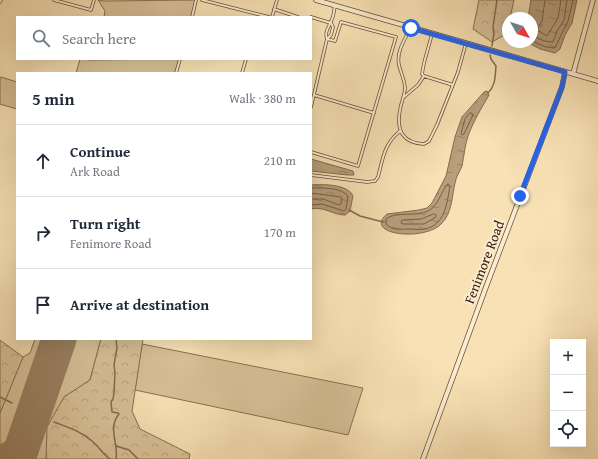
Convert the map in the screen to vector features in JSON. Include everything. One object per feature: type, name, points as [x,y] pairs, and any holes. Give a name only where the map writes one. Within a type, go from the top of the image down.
[{"type":"street","points":[[316,0],[598,81]]},
{"type":"street","points":[[572,74],[593,0]]},
{"type":"street","name":"Fenimore Road","points":[[423,459],[562,87],[565,72]]},
{"type":"lane","points":[[54,0],[91,10],[94,0]]},
{"type":"lane","points":[[192,16],[196,0]]},
{"type":"lane","points":[[202,0],[266,16]]},
{"type":"lane","points":[[270,16],[277,0]]},
{"type":"lane","points":[[312,103],[327,39],[326,35],[335,5]]},
{"type":"lane","points":[[274,9],[295,16]]},
{"type":"lane","points":[[312,17],[331,22]]},
{"type":"lane","points":[[327,39],[333,27],[331,22]]},
{"type":"lane","points":[[312,152],[358,166],[396,37],[341,22],[335,41],[327,39]]},
{"type":"lane","points":[[411,28],[398,57],[398,64],[404,78],[404,98],[400,110],[399,121],[400,130],[402,135],[412,142],[424,144],[429,141],[458,72],[466,44]]},
{"type":"lane","points":[[404,98],[418,85],[424,76],[422,74],[424,63],[432,34]]},
{"type":"lane","points":[[176,72],[180,60]]},
{"type":"lane","points":[[242,72],[246,60]]},
{"type":"lane","points":[[424,76],[453,85]]},
{"type":"lane","points":[[314,96],[374,113]]},
{"type":"lane","points":[[312,175],[367,182],[375,181],[378,177],[388,143],[400,130]]},
{"type":"green space","points":[[98,0],[197,0],[192,16],[104,16],[105,11]]},
{"type":"green space","points":[[479,0],[514,0],[511,12],[502,12],[502,36],[492,42],[473,29]]},
{"type":"green space","points":[[80,60],[180,60],[176,72],[76,72]]},
{"type":"green space","points":[[0,78],[16,82],[16,109],[0,104]]},
{"type":"green space","points":[[0,340],[23,357],[0,413]]},
{"type":"green space","points":[[35,340],[101,340],[90,380],[64,397],[46,458],[48,459],[0,459],[0,413],[23,357],[30,353]]},
{"type":"green space","points":[[101,340],[143,340],[132,411],[140,429],[190,454],[189,459],[46,458],[47,427],[64,397],[90,380]]},
{"type":"green space","points":[[142,344],[363,388],[348,435],[135,390]]},
{"type":"water","points":[[531,0],[577,0],[572,23],[565,35],[560,49],[555,53],[538,48],[538,12],[529,12]]},
{"type":"water","points":[[487,91],[489,95],[468,136],[462,166],[457,176],[451,204],[448,214],[442,223],[434,229],[423,233],[411,234],[399,234],[389,231],[383,227],[382,221],[387,214],[419,210],[427,208],[432,203],[446,176],[455,137],[462,117],[484,92]]},
{"type":"water","points":[[312,159],[353,171],[354,175],[312,171]]},
{"type":"water","points":[[312,185],[340,187],[346,189],[353,196],[350,211],[345,215],[316,208],[312,209]]},
{"type":"waterway","points":[[492,46],[497,0]]},
{"type":"waterway","points":[[488,93],[494,84],[496,66],[490,55]]},
{"type":"waterway","points":[[349,210],[360,216],[383,222]]},
{"type":"waterway","points":[[116,340],[117,348],[114,365],[114,393],[111,402],[112,412],[119,414],[114,425],[116,459]]},
{"type":"waterway","points":[[0,397],[12,403]]},
{"type":"waterway","points":[[54,422],[83,435],[92,441],[110,459]]},
{"type":"waterway","points":[[116,446],[129,450],[138,459]]},
{"type":"taxiway","points":[[0,452],[10,447],[21,450]]},
{"type":"runway","points":[[18,459],[59,340]]},
{"type":"route","points":[[411,28],[565,72],[562,87],[520,196]]}]
